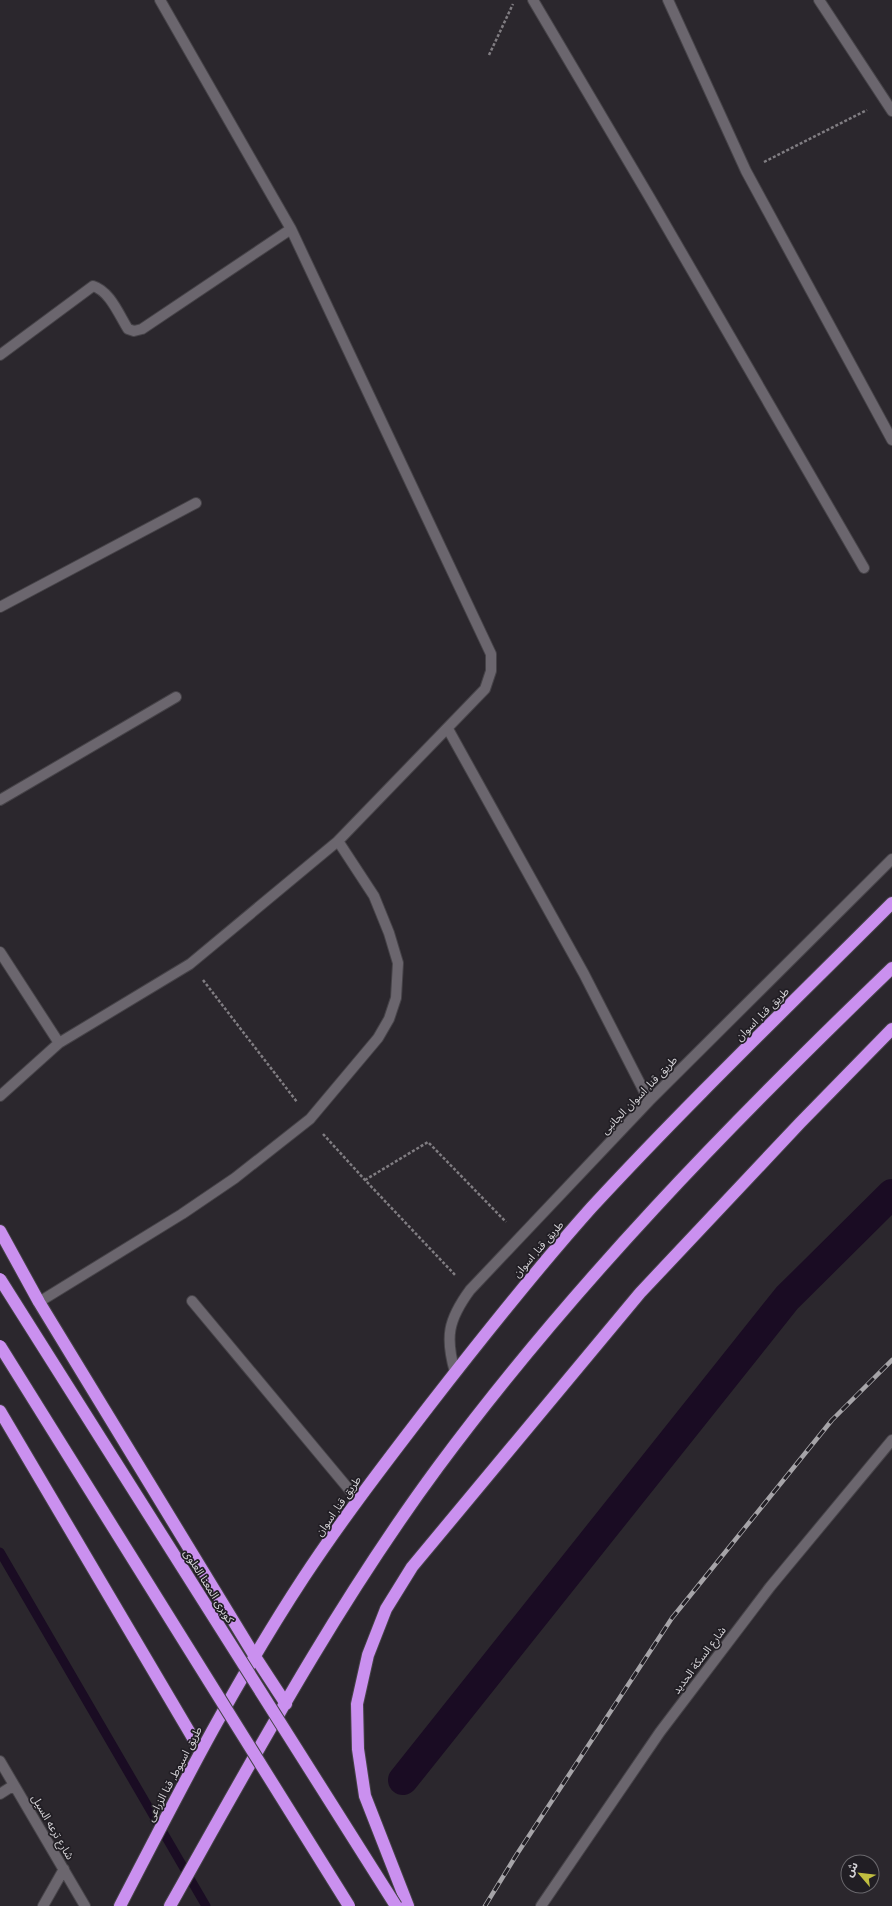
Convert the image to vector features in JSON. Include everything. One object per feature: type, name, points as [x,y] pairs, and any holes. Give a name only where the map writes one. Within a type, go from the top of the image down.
[{"type":"highway","name":"طريق قنا, اسوان","points":[[254,1655],[304,1576],[357,1499],[512,1298],[600,1199],[670,1125],[892,903]]},
{"type":"highway","points":[[170,1906],[286,1704],[358,1584],[419,1495],[521,1358],[612,1253],[720,1138],[831,1026],[892,968]]},
{"type":"highway","points":[[408,1906],[365,1796],[358,1749],[357,1704],[368,1655],[386,1609],[412,1567],[640,1293],[800,1123],[892,1029]]},
{"type":"highway","points":[[0,1231],[39,1302],[254,1655],[286,1704]]},
{"type":"highway","name":"كوبرى المعنا العلوى","points":[[0,1279],[396,1906]]},
{"type":"highway","points":[[0,1346],[349,1906]]},
{"type":"highway","points":[[0,1411],[200,1750]]},
{"type":"highway","name":"طريق اسيوط, قنا الزراعى","points":[[120,1906],[200,1750],[254,1655]]},
{"type":"street","points":[[0,1096],[59,1043],[190,964],[338,841],[448,729],[485,689],[491,671],[491,654],[291,229],[160,0]]},
{"type":"street","points":[[533,0],[654,204],[864,568]]},
{"type":"street","points":[[668,0],[746,171],[892,440]]},
{"type":"street","points":[[819,0],[892,111]]},
{"type":"street","points":[[0,355],[93,286],[100,288],[106,295],[128,330],[134,331],[142,329],[291,229]]},
{"type":"street","points":[[0,607],[196,503]]},
{"type":"street","points":[[0,800],[176,697]]},
{"type":"street","points":[[448,729],[584,974],[649,1101]]},
{"type":"street","points":[[39,1302],[182,1214],[235,1178],[310,1119],[378,1038],[389,1019],[396,998],[398,963],[390,933],[374,896],[338,841]]},
{"type":"street","name":"طريق قنا, اسوان الجانبى","points":[[455,1372],[449,1351],[450,1329],[457,1308],[470,1290],[649,1101],[892,859]]},
{"type":"street","points":[[0,952],[59,1043]]},
{"type":"street","points":[[192,1301],[357,1499]]},
{"type":"street","name":"شارع السكة الحديد","points":[[541,1906],[660,1732],[770,1587],[892,1440]]},
{"type":"street","name":"شارع ترعه السيل","points":[[0,1761],[85,1906]]},
{"type":"street","points":[[0,1794],[14,1785]]},
{"type":"street","points":[[43,1906],[64,1869]]},
{"type":"path","points":[[489,55],[514,0]]},
{"type":"path","points":[[746,171],[885,101]]},
{"type":"path","points":[[190,964],[310,1119],[365,1180],[470,1290]]},
{"type":"path","points":[[365,1180],[428,1142],[520,1237]]},
{"type":"waterway","points":[[403,1780],[787,1298],[892,1194]]},
{"type":"waterway","points":[[0,1552],[206,1906]]},
{"type":"railway","points":[[485,1906],[517,1854],[672,1618],[832,1420],[892,1360]]}]
